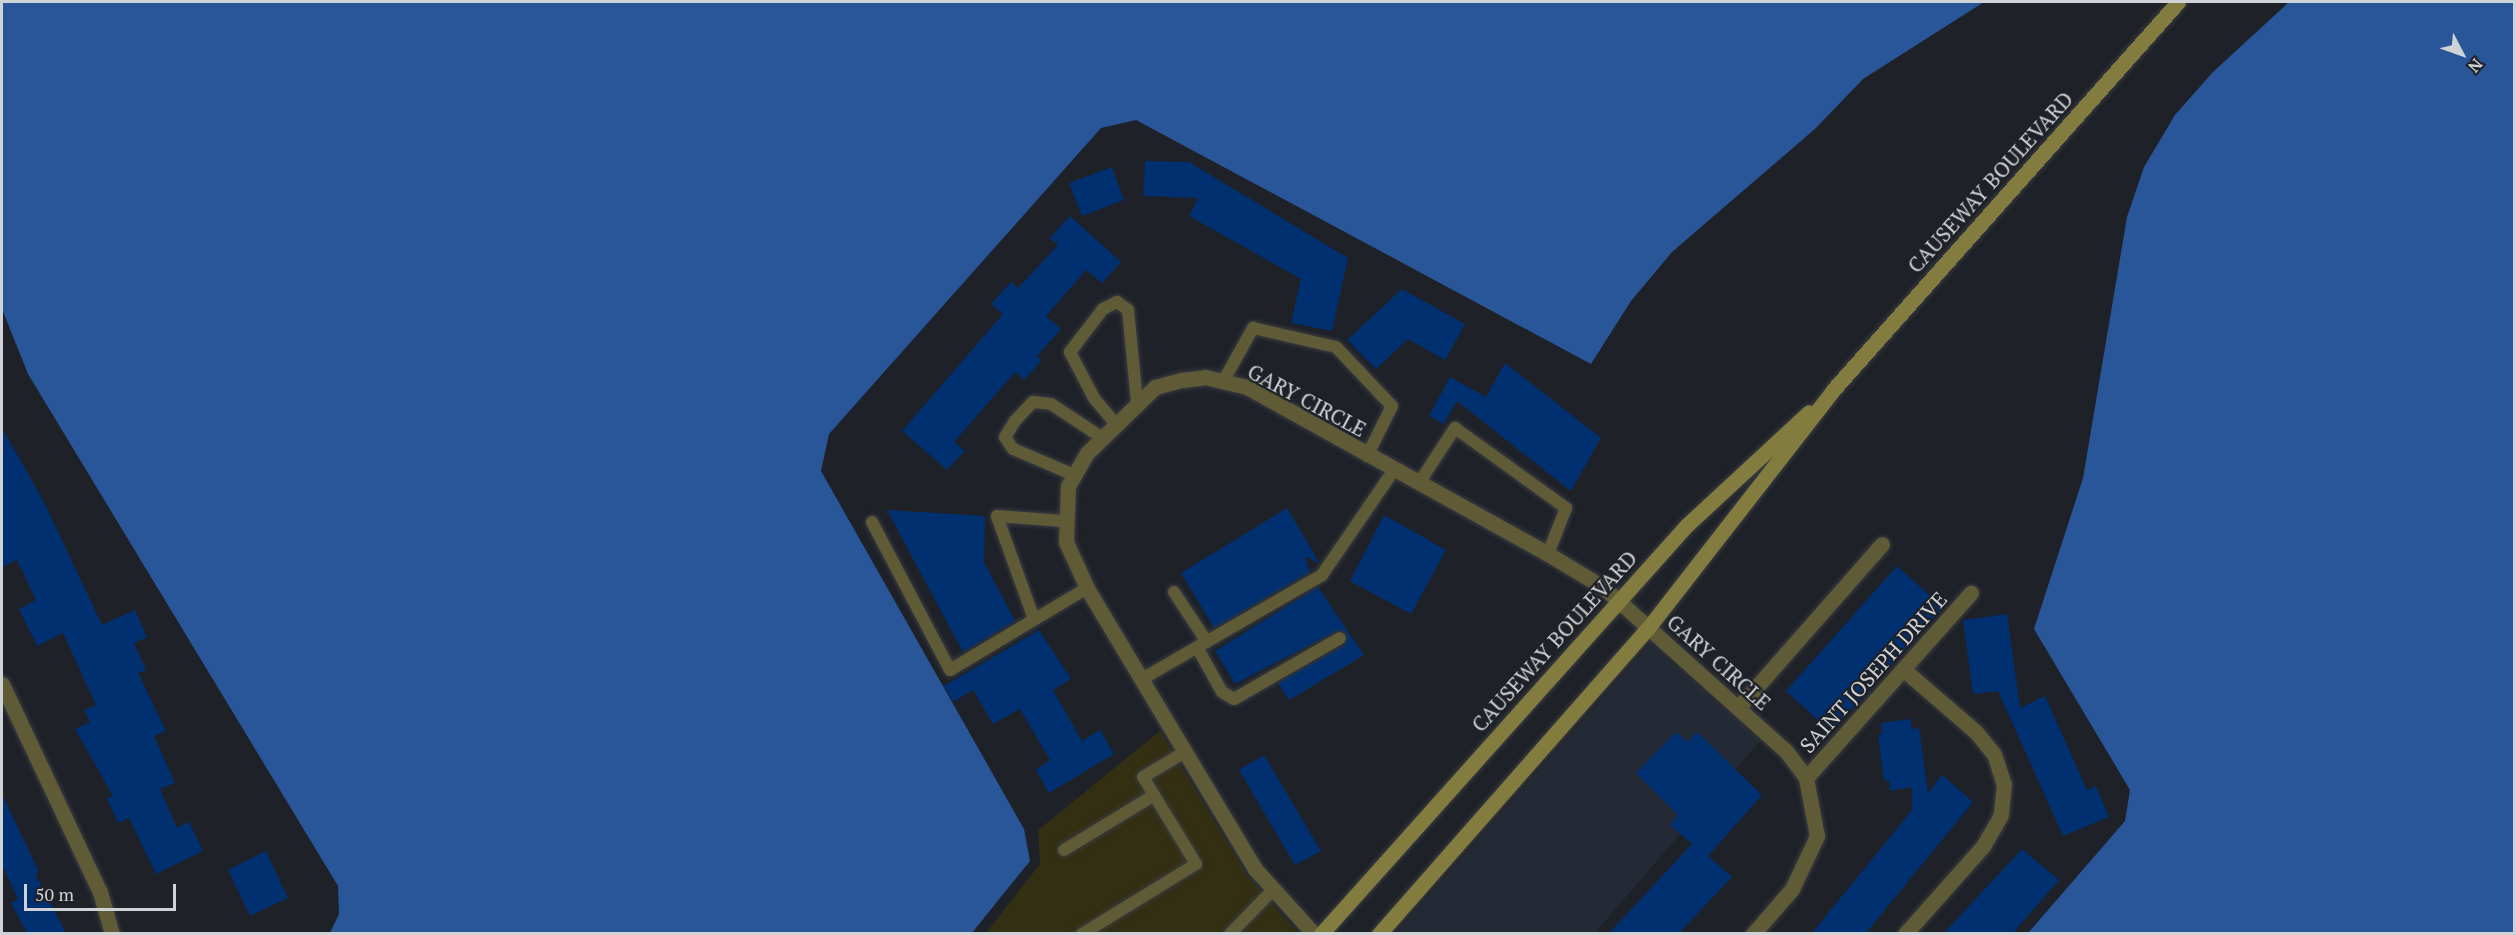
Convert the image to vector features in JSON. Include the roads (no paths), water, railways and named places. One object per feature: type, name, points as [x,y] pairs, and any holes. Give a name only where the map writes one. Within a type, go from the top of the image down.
[{"type":"street","name":"CAUSEWAY BOULEVARD","points":[[1379,933],[1648,628],[1833,390],[2178,2]]},
{"type":"street","name":"GARY CIRCLE","points":[[1314,933],[1272,891],[1185,752],[1087,588],[1066,542],[1063,521],[1074,475],[1114,422],[1155,387],[1182,380],[1224,380],[1548,554],[1618,601],[1738,708],[1806,778]]},
{"type":"street","name":"CAUSEWAY BOULEVARD","points":[[1321,933],[1703,509],[1833,390]]},
{"type":"street","points":[[1738,708],[1882,544]]},
{"type":"street","name":"SAINT JOSEPH DRIVE","points":[[1806,778],[1971,593]]},
{"type":"street","points":[[1904,669],[1976,732],[1994,754],[2004,784],[2001,815],[1984,845],[1905,933]]},
{"type":"street","points":[[2,684],[100,892],[112,933]]},
{"type":"street","points":[[1753,933],[1809,863],[1817,836],[1806,778]]},
{"type":"lane","points":[[1114,422],[1094,398],[1070,352],[1103,309],[1117,302],[1128,310],[1137,401]]},
{"type":"lane","points":[[1224,380],[1254,328],[1336,347],[1392,406],[1367,456]]},
{"type":"lane","points":[[1074,475],[1013,449],[1005,437],[1015,421],[1034,402],[1051,404],[1101,437]]},
{"type":"lane","points":[[1419,483],[1455,428],[1566,508],[1548,554]]},
{"type":"lane","points":[[1142,679],[1323,575],[1394,470]]},
{"type":"lane","points":[[1034,619],[997,516],[1063,521]]},
{"type":"lane","points":[[872,522],[950,670],[1087,588]]},
{"type":"lane","points":[[1174,592],[1202,644],[1222,692],[1234,699],[1340,638]]},
{"type":"lane","points":[[1082,933],[1196,864],[1143,777],[1185,752]]},
{"type":"lane","points":[[1064,850],[1154,795]]},
{"type":"lane","points":[[1230,933],[1272,891]]},
{"type":"water","points":[[2,2],[1984,2],[1863,79],[1816,128],[1672,252],[1631,301],[1591,364],[1136,120],[1101,128],[829,434],[821,471],[1024,829],[1030,861],[971,934],[330,933],[339,914],[338,886],[28,374],[2,309]]},
{"type":"water","points":[[2289,2],[2514,2],[2514,933],[2028,933],[2125,821],[2130,790],[2034,629],[2083,478],[2127,217],[2144,167],[2175,115],[2213,72]]}]
